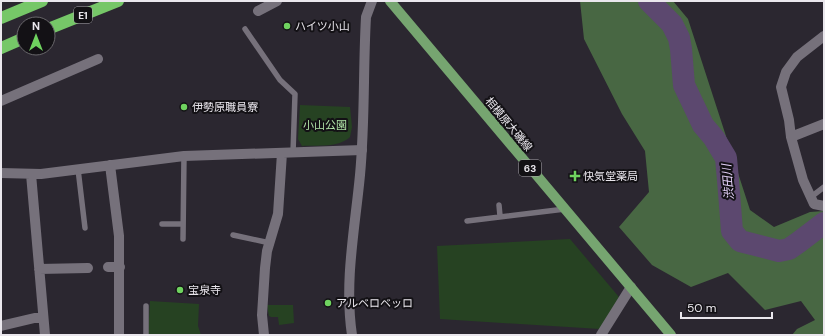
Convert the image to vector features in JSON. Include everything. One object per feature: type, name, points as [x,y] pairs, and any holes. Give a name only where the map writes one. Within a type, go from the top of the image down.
[{"type":"highway","points":[[1,18],[42,1]]},
{"type":"highway","name":"E1","points":[[56,26],[118,1]]},
{"type":"highway","points":[[1,48],[16,41]]},
{"type":"main road","name":"相模原大磯線","points":[[390,1],[671,335]]},
{"type":"street","points":[[258,11],[277,1]]},
{"type":"street","points":[[352,335],[349,313],[349,274],[362,150],[366,17],[372,1]]},
{"type":"street","points":[[824,36],[797,57],[786,72],[781,87],[789,120],[791,137],[803,180],[814,204],[824,206]]},
{"type":"street","points":[[1,102],[98,59]]},
{"type":"street","points":[[791,137],[824,124]]},
{"type":"street","points":[[1,173],[31,174],[110,166],[184,156],[362,150]]},
{"type":"street","points":[[264,335],[262,315],[267,251],[278,214],[288,153]]},
{"type":"street","points":[[110,166],[119,236],[119,335]]},
{"type":"street","points":[[31,174],[45,335]]},
{"type":"street","points":[[108,267],[120,267]]},
{"type":"street","points":[[40,269],[88,268]]},
{"type":"street","points":[[601,335],[631,287]]},
{"type":"street","points":[[1,326],[43,316]]},
{"type":"lane","points":[[245,29],[280,80],[295,94],[288,153]]},
{"type":"lane","points":[[183,239],[184,156]]},
{"type":"lane","points":[[78,169],[85,228]]},
{"type":"lane","points":[[810,197],[824,187]]},
{"type":"lane","points":[[499,205],[500,216]]},
{"type":"lane","points":[[466,221],[565,209]]},
{"type":"lane","points":[[162,224],[182,224]]},
{"type":"lane","points":[[233,235],[270,243]]},
{"type":"lane","points":[[146,306],[146,335]]},
{"type":"green space","points":[[580,1],[673,1],[688,19],[750,210],[774,227],[810,212],[824,211],[824,335],[792,335],[797,329],[815,320],[801,301],[765,310],[728,273],[691,287],[652,265],[619,227],[649,192],[645,151],[622,114],[584,39]]},
{"type":"green space","name":"小山公園","points":[[300,105],[350,107],[352,127],[350,137],[340,143],[321,146],[302,146],[298,139]]},
{"type":"green space","points":[[570,239],[619,297],[600,329],[440,319],[437,246]]},
{"type":"green space","points":[[150,301],[199,304],[198,326],[201,335],[148,335]]},
{"type":"green space","points":[[267,305],[293,305],[294,323],[279,325],[278,317],[269,316]]},
{"type":"waterway","name":"渋田川","points":[[649,1],[672,24],[679,38],[684,85],[703,125],[714,138],[726,158],[732,231],[740,241],[779,251],[789,249],[824,223]]},
{"type":"place","name":"ハイツ小山","points":[[287,26]]},
{"type":"place","name":"伊勢原職員寮","points":[[184,107]]},
{"type":"place","name":"快気堂薬局","points":[[575,176]]},
{"type":"place","name":"宝泉寺","points":[[180,290]]},
{"type":"place","name":"アルベロベッロ","points":[[328,303]]}]
